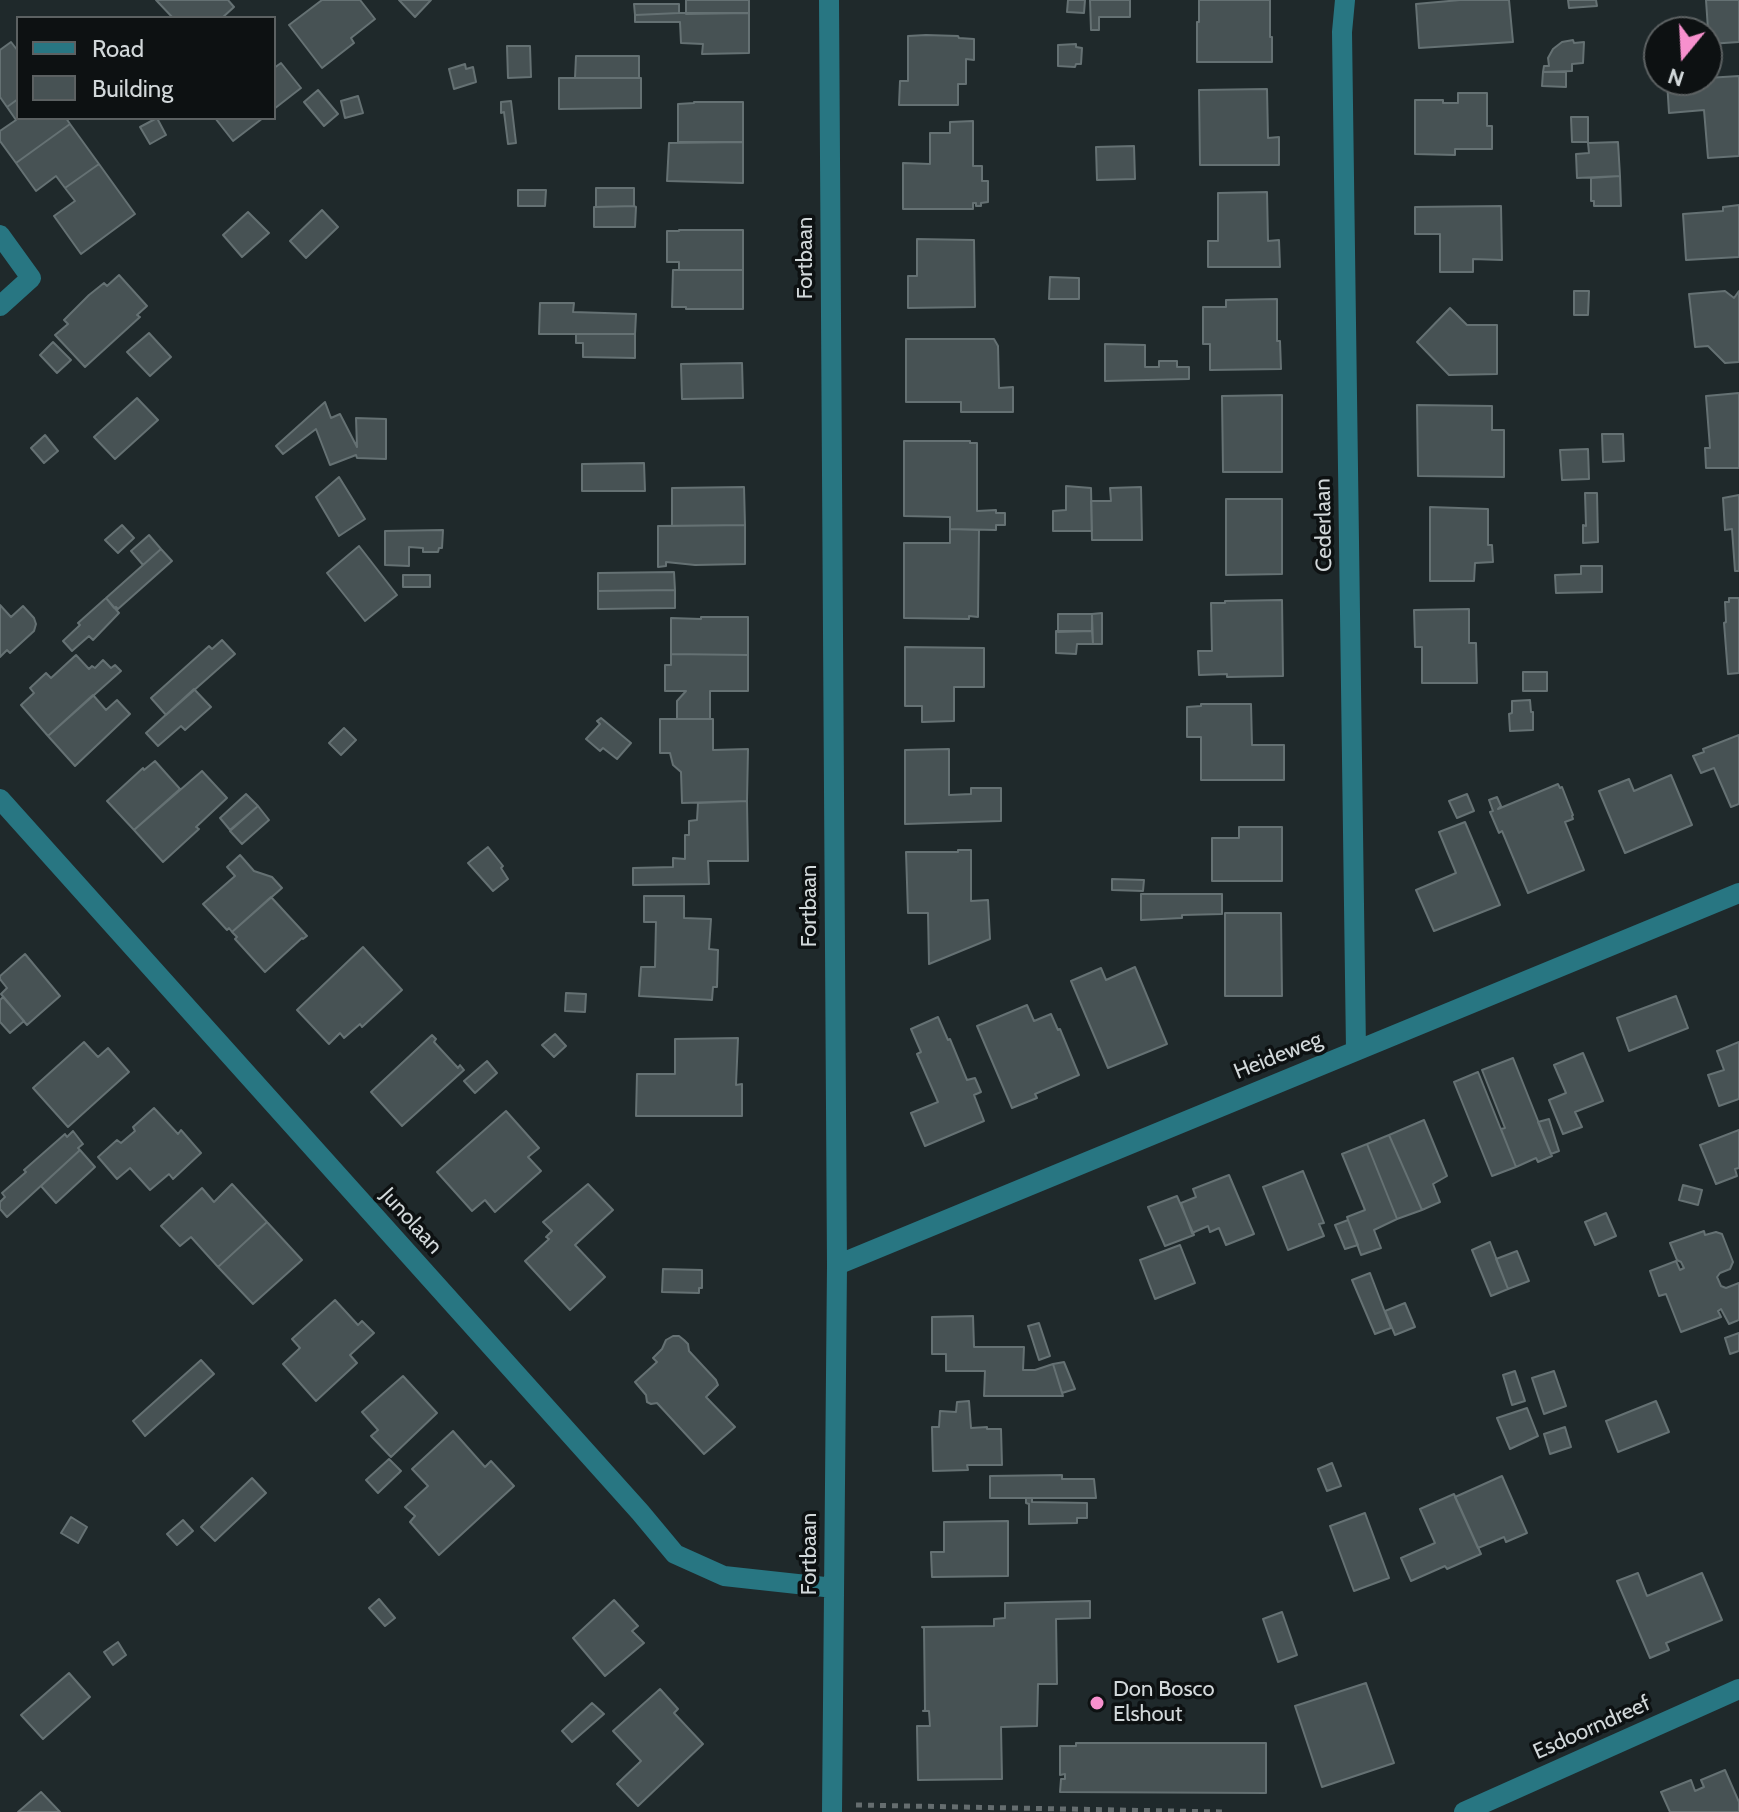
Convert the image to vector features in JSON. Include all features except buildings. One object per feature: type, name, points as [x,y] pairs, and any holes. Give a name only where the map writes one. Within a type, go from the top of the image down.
[{"type":"street","name":"Fortbaan","points":[[829,0],[837,1265],[832,1808]]},
{"type":"street","name":"Cederlaan","points":[[1345,0],[1342,32],[1356,1050]]},
{"type":"street","points":[[0,235],[31,278],[0,306]]},
{"type":"street","name":"Junolaan","points":[[0,799],[675,1554],[724,1576],[834,1588]]},
{"type":"street","name":"Heideweg","points":[[837,1265],[1739,893]]},
{"type":"street","name":"Esdoorndreef","points":[[1464,1812],[1739,1689]]},
{"type":"path","points":[[832,1808],[1223,1812]]},
{"type":"place","name":"Don Bosco Elshout","points":[[1097,1703]]}]
